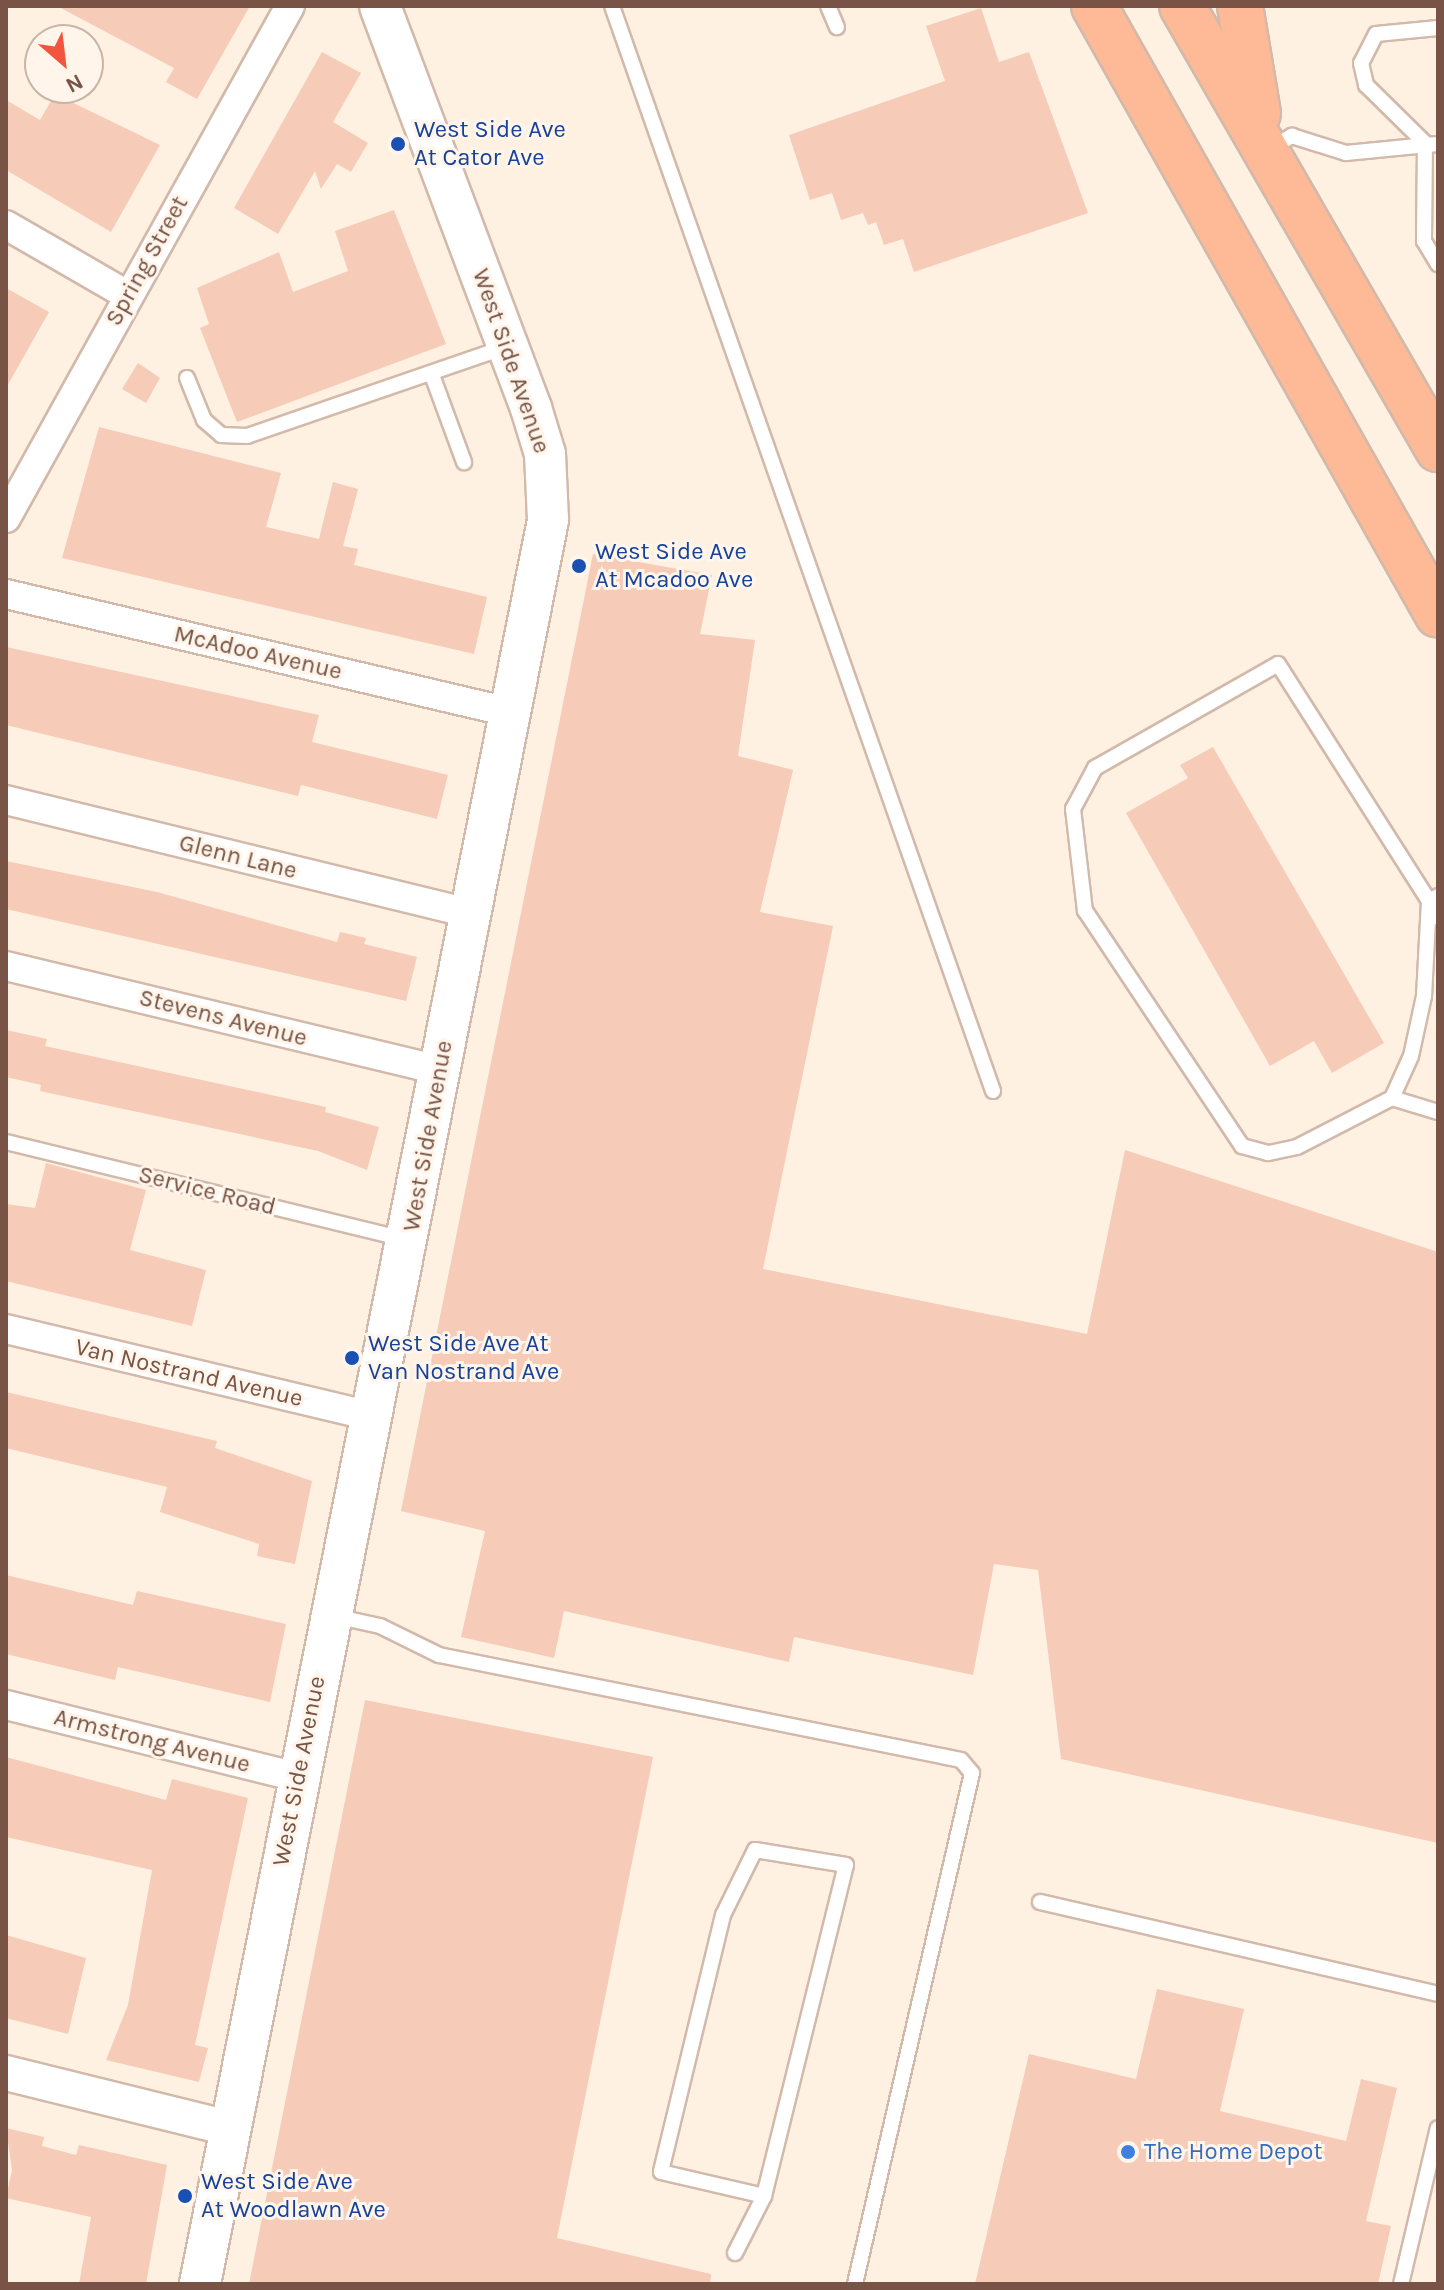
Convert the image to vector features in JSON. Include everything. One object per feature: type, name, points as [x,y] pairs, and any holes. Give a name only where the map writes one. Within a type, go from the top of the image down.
[{"type":"highway","points":[[1094,6],[1438,615]]},
{"type":"highway","points":[[1182,6],[1438,449]]},
{"type":"highway","points":[[1240,6],[1266,151]]},
{"type":"main road","name":"West Side Avenue","points":[[200,2284],[297,1777],[409,1240],[509,712],[538,581],[548,483],[509,345],[379,7]]},
{"type":"street","name":"Spring Street","points":[[6,518],[290,6]]},
{"type":"street","points":[[6,225],[127,295]]},
{"type":"street","name":"McAdoo Avenue","points":[[6,594],[509,712]]},
{"type":"street","name":"Glenn Lane","points":[[6,800],[470,913]]},
{"type":"street","name":"Stevens Avenue","points":[[6,966],[439,1070]]},
{"type":"street","name":"Van Nostrand Avenue","points":[[6,1329],[372,1416]]},
{"type":"street","name":"Armstrong Avenue","points":[[6,1705],[297,1777]]},
{"type":"street","points":[[6,2073],[229,2128]]},
{"type":"lane","points":[[612,6],[993,1091]]},
{"type":"lane","points":[[828,6],[837,27]]},
{"type":"lane","points":[[1438,28],[1376,34],[1361,63],[1366,85],[1431,143],[1431,239],[1438,264]]},
{"type":"lane","points":[[1266,151],[1292,136],[1346,153],[1431,143]]},
{"type":"lane","points":[[187,378],[204,420],[221,435],[247,436],[432,375],[509,345]]},
{"type":"lane","points":[[432,375],[464,462]]},
{"type":"lane","points":[[1433,898],[1424,996],[1411,1056],[1392,1098],[1297,1147],[1268,1153],[1242,1146],[1085,911],[1073,809],[1095,768],[1278,664],[1433,898],[1438,918]]},
{"type":"lane","points":[[1392,1098],[1438,1112]]},
{"type":"lane","name":"Service Road","points":[[6,1142],[409,1240]]},
{"type":"lane","points":[[331,1616],[380,1626],[439,1655],[961,1760],[972,1773],[855,2284]]},
{"type":"lane","points":[[735,2253],[764,2196],[846,1865],[755,1850],[723,1915],[661,2172],[764,2196]]},
{"type":"lane","points":[[1040,1902],[1438,1994]]},
{"type":"lane","points":[[1401,2284],[1438,2128]]},
{"type":"building","points":[[57,6],[250,6],[197,99],[166,82],[174,68],[104,31],[104,24],[91,24]]},
{"type":"building","points":[[981,8],[999,62],[1029,52],[1088,213],[914,272],[903,239],[884,245],[876,222],[868,225],[863,213],[841,220],[832,193],[810,200],[789,135],[945,81],[926,26]]},
{"type":"building","points":[[322,52],[361,73],[333,122],[368,143],[351,172],[337,164],[321,189],[315,171],[278,234],[234,208]]},
{"type":"building","points":[[6,100],[40,120],[49,104],[76,104],[160,145],[111,232],[6,170]]},
{"type":"building","points":[[394,210],[446,344],[237,422],[200,328],[209,324],[197,288],[279,252],[293,292],[348,271],[335,231]]},
{"type":"building","points":[[6,288],[49,312],[6,388]]},
{"type":"building","points":[[138,363],[160,378],[146,403],[122,389]]},
{"type":"building","points":[[99,427],[281,473],[266,527],[319,539],[333,482],[358,489],[343,546],[358,549],[354,565],[487,597],[474,654],[62,558]]},
{"type":"building","points":[[593,554],[712,575],[700,634],[755,640],[738,756],[793,770],[760,912],[833,926],[763,1269],[1087,1334],[1125,1150],[1438,1252],[1438,1843],[1061,1759],[1038,1570],[994,1564],[973,1675],[794,1637],[789,1662],[564,1611],[554,1658],[461,1637],[485,1531],[401,1511]]},
{"type":"building","points":[[6,647],[319,715],[312,742],[448,775],[437,819],[301,785],[298,796],[6,725]]},
{"type":"building","points":[[1213,747],[1384,1043],[1332,1073],[1314,1041],[1270,1066],[1126,813],[1188,778],[1180,765]]},
{"type":"building","points":[[6,861],[157,892],[337,942],[340,932],[366,938],[364,944],[417,957],[406,1001],[6,909]]},
{"type":"building","points":[[6,1030],[47,1039],[45,1046],[326,1107],[325,1112],[379,1127],[367,1170],[318,1151],[40,1091],[41,1085],[6,1077]]},
{"type":"building","points":[[46,1163],[146,1190],[130,1250],[206,1270],[192,1326],[6,1281],[6,1204],[35,1208]]},
{"type":"building","points":[[6,1392],[217,1441],[215,1448],[312,1481],[295,1564],[257,1556],[259,1544],[160,1512],[167,1487],[6,1448]]},
{"type":"building","points":[[6,1575],[133,1605],[137,1591],[286,1624],[270,1702],[118,1667],[115,1680],[6,1654]]},
{"type":"building","points":[[365,1700],[653,1757],[557,2238],[711,2274],[710,2284],[249,2284]]},
{"type":"building","points":[[6,1757],[166,1800],[172,1779],[248,1798],[195,2045],[208,2048],[199,2082],[106,2060],[128,2005],[152,1870],[6,1837]]},
{"type":"building","points":[[6,1935],[86,1958],[68,2034],[6,2018]]},
{"type":"building","name":"The Home Depot","points":[[1157,1989],[1244,2009],[1220,2111],[1346,2141],[1361,2079],[1397,2088],[1366,2221],[1391,2226],[1378,2284],[975,2284],[1029,2054],[1136,2079]]},
{"type":"building","points":[[6,2128],[44,2137],[42,2146],[76,2155],[79,2145],[167,2165],[146,2284],[79,2284],[91,2217],[6,2198],[12,2170]]},
{"type":"place","name":"West Side Ave At Cator Ave","points":[[398,144]]},
{"type":"place","name":"West Side Ave At Mcadoo Ave","points":[[579,566]]},
{"type":"place","name":"West Side Ave At Van Nostrand Ave","points":[[352,1358]]},
{"type":"place","name":"The Home Depot","points":[[1128,2152]]},
{"type":"place","name":"West Side Ave At Woodlawn Ave","points":[[185,2196]]}]
